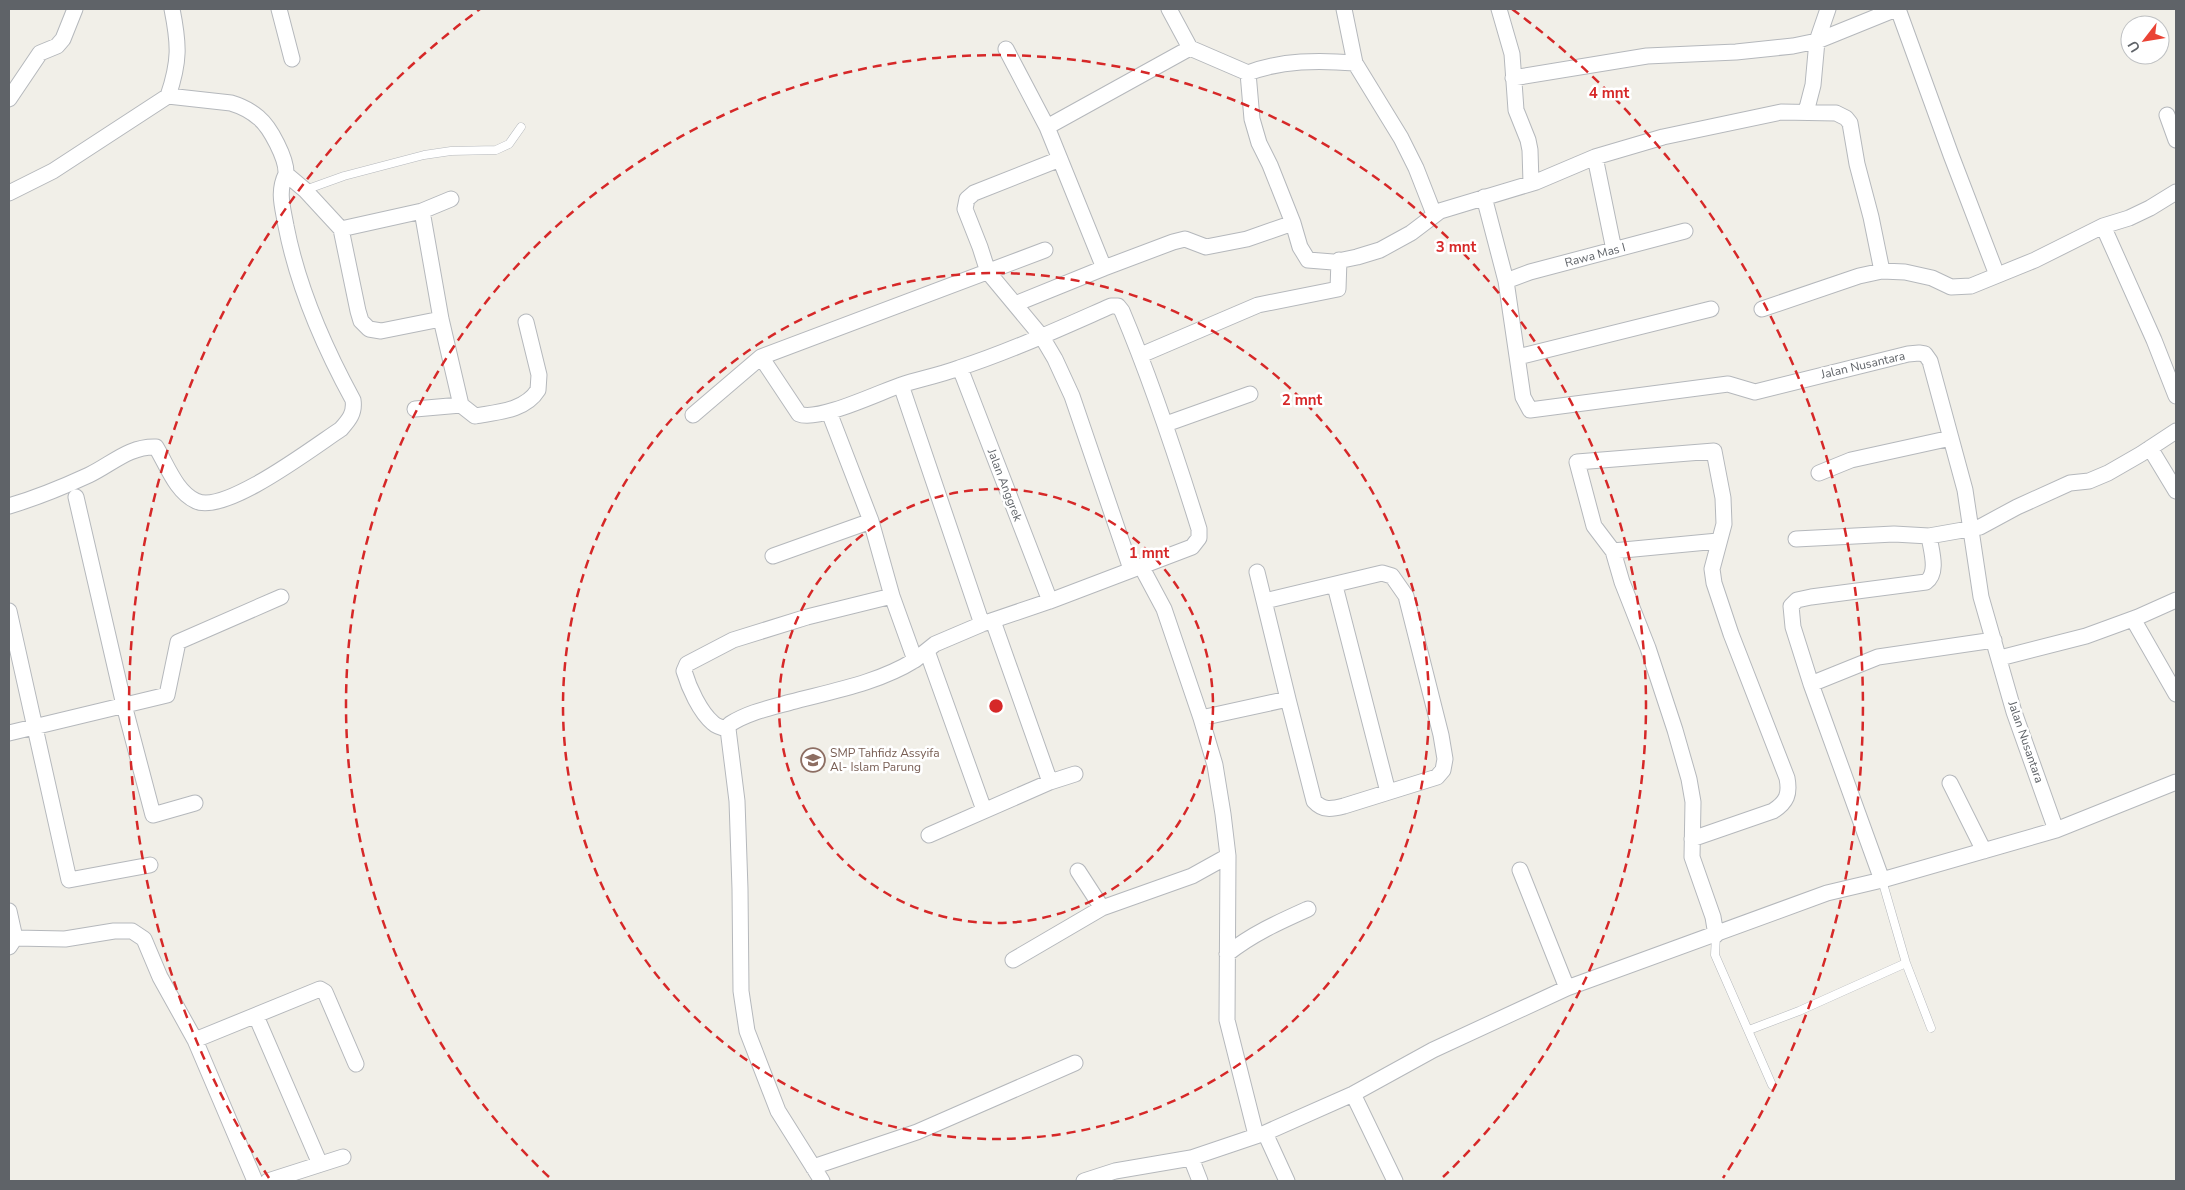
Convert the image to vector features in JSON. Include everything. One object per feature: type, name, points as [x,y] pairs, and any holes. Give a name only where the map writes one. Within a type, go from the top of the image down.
[{"type":"street","points":[[9,99],[40,53],[57,46],[63,39],[75,9]]},
{"type":"street","points":[[9,193],[53,171],[168,96],[176,75],[178,58],[172,9]]},
{"type":"street","points":[[280,9],[292,59]]},
{"type":"street","points":[[1169,9],[1190,48],[1248,73],[1277,64],[1329,61],[1355,62]]},
{"type":"street","points":[[1344,9],[1355,62],[1416,168],[1434,214]]},
{"type":"street","points":[[1499,9],[1510,47],[1516,110],[1530,150],[1531,184]]},
{"type":"street","points":[[1806,112],[1813,86],[1817,41],[1828,9]]},
{"type":"street","points":[[1513,78],[1647,56],[1736,52],[1793,46],[1817,41],[1897,9],[1997,275]]},
{"type":"street","points":[[1047,127],[1190,48]]},
{"type":"street","points":[[1006,49],[1047,127],[1104,268]]},
{"type":"street","points":[[1248,73],[1252,119],[1259,143],[1270,165],[1300,246],[1308,260],[1339,260],[1380,250],[1411,233],[1434,214],[1531,184],[1595,157],[1663,137],[1781,112],[1806,112],[1836,113],[1846,118],[1850,124],[1857,164],[1882,271]]},
{"type":"street","points":[[9,506],[61,488],[92,474],[128,452],[143,446],[156,447],[182,491],[196,501],[210,504],[227,499],[264,481],[341,429],[350,420],[354,410],[353,400],[304,296],[293,260],[281,201],[286,169],[280,150],[258,116],[241,106],[231,103],[168,96]]},
{"type":"street","points":[[2166,115],[2176,140]]},
{"type":"street","points":[[1595,157],[1614,250]]},
{"type":"street","points":[[1060,159],[974,193],[967,199],[965,209],[988,272],[1042,337],[1055,359],[1072,396],[1136,567],[1164,609],[1201,718],[1214,765],[1224,814],[1228,856],[1227,1020],[1261,1134],[1287,1181]]},
{"type":"street","points":[[286,174],[305,190],[341,229],[358,311],[361,320],[369,329],[381,331],[441,319]]},
{"type":"street","points":[[1762,309],[1859,276],[1882,271],[1905,272],[1932,278],[1951,288],[1971,286],[2035,260],[2103,226],[2116,223],[2150,208],[2176,192]]},
{"type":"street","name":"Jalan Nusantara","points":[[1484,197],[1506,281],[1523,397],[1530,410],[1728,384],[1755,392],[1919,352],[1925,354],[1930,361],[1965,490],[1981,597],[2014,712],[2056,830]]},
{"type":"street","points":[[341,229],[422,211],[451,199]]},
{"type":"street","points":[[422,211],[441,319],[460,405],[475,416],[519,407],[536,395],[539,375],[526,322]]},
{"type":"street","points":[[1015,304],[1104,268],[1185,239],[1206,247],[1247,238],[1293,223]]},
{"type":"street","points":[[2103,226],[2154,340],[2176,396]]},
{"type":"street","name":"Rawa Mas I","points":[[1506,281],[1530,272],[1685,231]]},
{"type":"street","points":[[693,415],[761,358],[1044,250]]},
{"type":"street","points":[[1141,355],[1258,305],[1338,289],[1339,260]]},
{"type":"street","points":[[761,358],[800,414],[804,416],[829,412],[901,386],[960,368],[1042,337],[1111,306],[1118,306],[1141,355],[1166,424],[1200,530],[1199,538],[1192,547],[1050,601],[987,622],[935,644],[921,656],[900,669],[861,684],[751,713],[730,724],[728,729],[737,801],[741,991],[747,1031],[778,1111],[822,1181]]},
{"type":"street","points":[[1518,358],[1711,308]]},
{"type":"street","name":"Jalan Anggrek","points":[[960,368],[1050,601]]},
{"type":"street","points":[[901,386],[987,622],[1050,782]]},
{"type":"street","points":[[1166,424],[1250,394]]},
{"type":"street","points":[[415,409],[460,405]]},
{"type":"street","points":[[829,412],[871,521],[892,596],[921,656],[984,810]]},
{"type":"street","points":[[1796,539],[1894,534],[1929,536],[1971,530],[1989,524],[2017,507],[2070,483],[2089,481],[2150,448],[2176,431]]},
{"type":"street","points":[[1819,473],[1851,460],[1951,438]]},
{"type":"street","points":[[2150,448],[2176,489]]},
{"type":"street","points":[[1692,839],[1773,811],[1784,804],[1789,788],[1787,778],[1731,634],[1714,584],[1712,569],[1724,524],[1723,498],[1714,452],[1577,462],[1594,526],[1612,552],[1656,672],[1690,779],[1694,819],[1692,839],[1692,857],[1713,918],[1716,935]]},
{"type":"street","points":[[76,497],[124,705],[153,815],[195,803]]},
{"type":"street","points":[[773,556],[871,521]]},
{"type":"street","points":[[1882,880],[1811,684],[1793,628],[1792,604],[1797,600],[1812,597],[1926,582],[1932,576],[1933,567],[1929,536]]},
{"type":"street","points":[[1612,552],[1718,541]]},
{"type":"street","points":[[1256,572],[1265,601],[1314,801],[1319,806],[1331,810],[1437,777],[1443,770],[1446,758],[1406,596],[1398,581],[1392,576],[1382,573],[1335,586],[1265,601]]},
{"type":"street","points":[[1335,586],[1388,792]]},
{"type":"street","points":[[728,729],[715,725],[705,714],[687,681],[684,671],[687,664],[732,640],[807,617],[892,596]]},
{"type":"street","points":[[9,733],[168,695],[178,642],[281,597]]},
{"type":"street","points":[[2000,658],[2086,636],[2176,600]]},
{"type":"street","points":[[9,611],[69,880],[150,865]]},
{"type":"street","points":[[2133,618],[2176,694]]},
{"type":"street","points":[[1811,684],[1878,657],[1994,640]]},
{"type":"street","points":[[1201,718],[1288,699]]},
{"type":"street","points":[[929,836],[984,810],[1050,782],[1075,774]]},
{"type":"street","points":[[1084,1181],[1115,1170],[1191,1158],[1261,1134],[1353,1094],[1434,1050],[1567,988],[1716,935],[1826,893],[1882,880],[2056,830],[2176,782]]},
{"type":"street","points":[[1950,783],[1984,851]]},
{"type":"street","points":[[1013,960],[1102,908],[1192,876],[1228,856]]},
{"type":"street","points":[[1520,870],[1567,988]]},
{"type":"street","points":[[1078,871],[1102,908]]},
{"type":"street","points":[[1227,954],[1263,928],[1308,909]]},
{"type":"street","points":[[9,911],[12,942],[64,939],[114,931],[132,931],[138,933],[144,939],[160,977],[195,1040],[255,1181]]},
{"type":"street","points":[[195,1040],[256,1016],[316,989],[323,990],[356,1064]]},
{"type":"street","points":[[256,1016],[320,1164]]},
{"type":"street","points":[[813,1167],[917,1132],[1075,1063]]},
{"type":"street","points":[[1353,1094],[1395,1181]]},
{"type":"street","points":[[268,1181],[343,1157]]},
{"type":"street","points":[[1191,1158],[1200,1181]]},
{"type":"lane","points":[[305,190],[344,176],[424,155],[451,151],[496,150],[509,144],[521,127]]},
{"type":"lane","points":[[1882,880],[1906,963],[1931,1028]]},
{"type":"lane","points":[[1716,935],[1715,955],[1772,1085]]},
{"type":"lane","points":[[1749,1030],[1816,1004],[1906,963]]},
{"type":"place","name":"SMP Tahfidz Assyifa Al- Islam Parung","points":[[813,760]]}]
